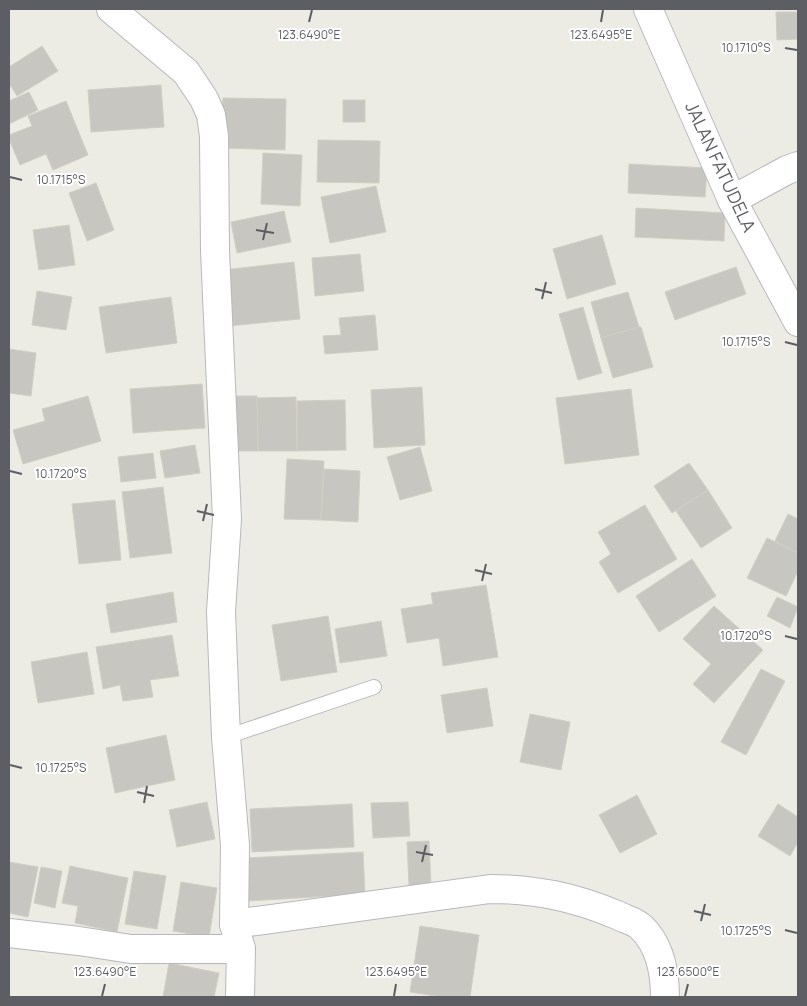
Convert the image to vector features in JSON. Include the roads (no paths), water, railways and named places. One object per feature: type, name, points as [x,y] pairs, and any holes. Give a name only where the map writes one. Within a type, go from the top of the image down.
[{"type":"street","points":[[111,9],[186,72],[204,99],[210,115],[214,136],[215,252],[227,519],[221,612],[226,737],[235,845],[240,997]]},
{"type":"street","name":"JALAN FATUDELA","points":[[648,9],[732,200],[798,322]]},
{"type":"street","points":[[732,200],[798,166]]},
{"type":"street","points":[[9,933],[79,941],[131,950],[238,936],[490,889],[521,889],[559,895],[605,910],[639,925],[650,938],[660,956],[665,997]]},
{"type":"lane","points":[[226,737],[374,687]]}]
